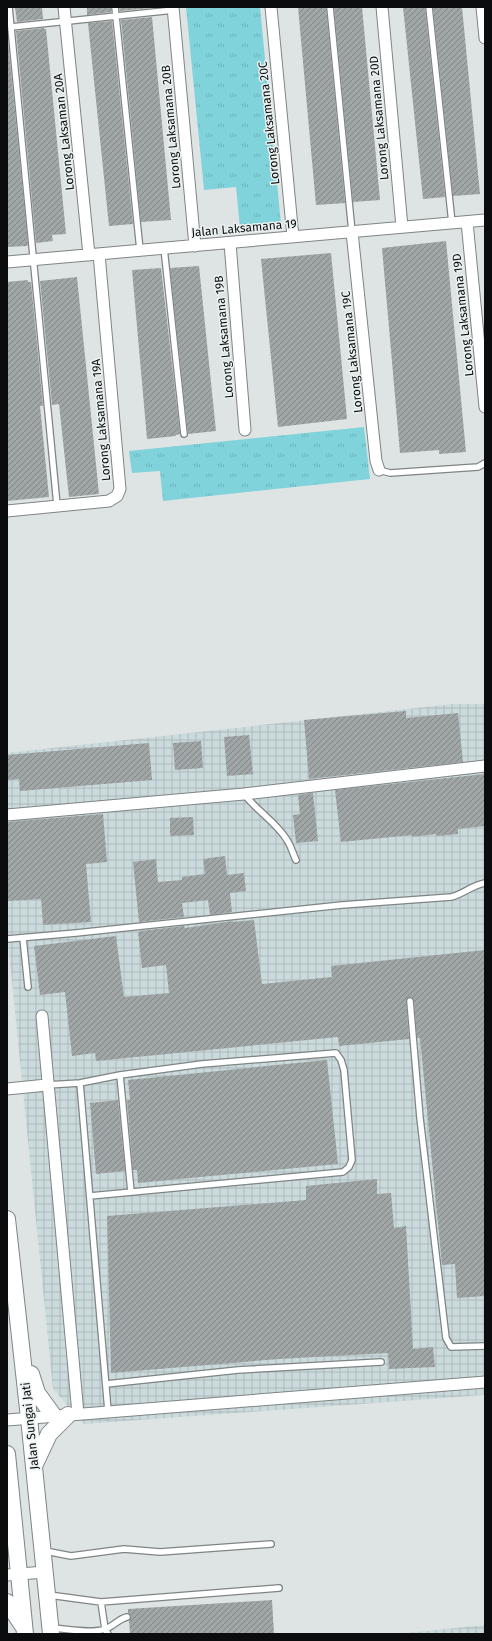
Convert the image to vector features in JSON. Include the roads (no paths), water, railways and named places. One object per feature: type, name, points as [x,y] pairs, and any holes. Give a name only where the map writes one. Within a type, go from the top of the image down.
[{"type":"main road","name":"Jalan Sungai Jati","points":[[7,1219],[20,1342],[30,1418],[50,1631]]},
{"type":"main road","points":[[20,1342],[37,1393],[66,1415],[49,1434],[34,1466]]},
{"type":"main road","points":[[7,1454],[13,1575],[25,1631]]},
{"type":"main road","points":[[7,1602],[25,1631]]},
{"type":"street","name":"Lorong Laksaman 20A","points":[[64,7],[94,254]]},
{"type":"street","name":"Lorong Laksamana 20C","points":[[271,7],[293,237]]},
{"type":"street","name":"Lorong Laksamana 20D","points":[[382,7],[402,227]]},
{"type":"street","points":[[482,7],[485,38]]},
{"type":"street","name":"Lorong Laksamana 20B","points":[[173,9],[195,246]]},
{"type":"street","name":"Jalan Laksamana 19","points":[[7,262],[467,222],[484,219]]},
{"type":"street","name":"Lorong Laksamana 19D","points":[[467,222],[485,407]]},
{"type":"street","name":"Lorong Laksamana 19C","points":[[352,232],[376,461],[379,470]]},
{"type":"street","name":"Lorong Laksamana 19B","points":[[230,243],[245,430]]},
{"type":"street","name":"Lorong Laksamana 19A","points":[[7,511],[109,501],[117,496],[120,489],[94,254]]},
{"type":"street","points":[[7,815],[244,794],[485,766]]},
{"type":"street","points":[[42,1016],[66,1415]]},
{"type":"street","points":[[7,1089],[47,1085]]},
{"type":"street","points":[[7,1420],[485,1382]]},
{"type":"street","points":[[13,1575],[45,1572]]},
{"type":"lane","points":[[9,7],[57,506]]},
{"type":"lane","points":[[115,7],[140,250]]},
{"type":"lane","points":[[330,7],[352,232]]},
{"type":"lane","points":[[429,7],[452,223]]},
{"type":"lane","points":[[11,27],[173,9]]},
{"type":"lane","points":[[164,248],[184,434]]},
{"type":"lane","points":[[379,470],[390,472],[478,467],[485,463]]},
{"type":"lane","points":[[244,794],[253,805],[278,828],[288,841],[296,860]]},
{"type":"lane","points":[[7,939],[342,905],[451,897],[462,894],[475,885],[485,883]]},
{"type":"lane","points":[[24,938],[28,987]]},
{"type":"lane","points":[[410,1001],[420,1118],[446,1338],[451,1347],[485,1346]]},
{"type":"lane","points":[[47,1085],[80,1083],[120,1075],[202,1064],[336,1053],[341,1060],[344,1070],[352,1160],[349,1167],[342,1172],[90,1196]]},
{"type":"lane","points":[[120,1075],[131,1192]]},
{"type":"lane","points":[[80,1083],[108,1411]]},
{"type":"lane","points":[[106,1384],[238,1370],[381,1362]]},
{"type":"lane","points":[[43,1550],[71,1556],[124,1549],[160,1552],[271,1544]]},
{"type":"lane","points":[[47,1594],[101,1602],[279,1588]]},
{"type":"lane","points":[[101,1602],[107,1632]]},
{"type":"lane","points":[[50,1631],[107,1632],[122,1618],[127,1617]]}]
